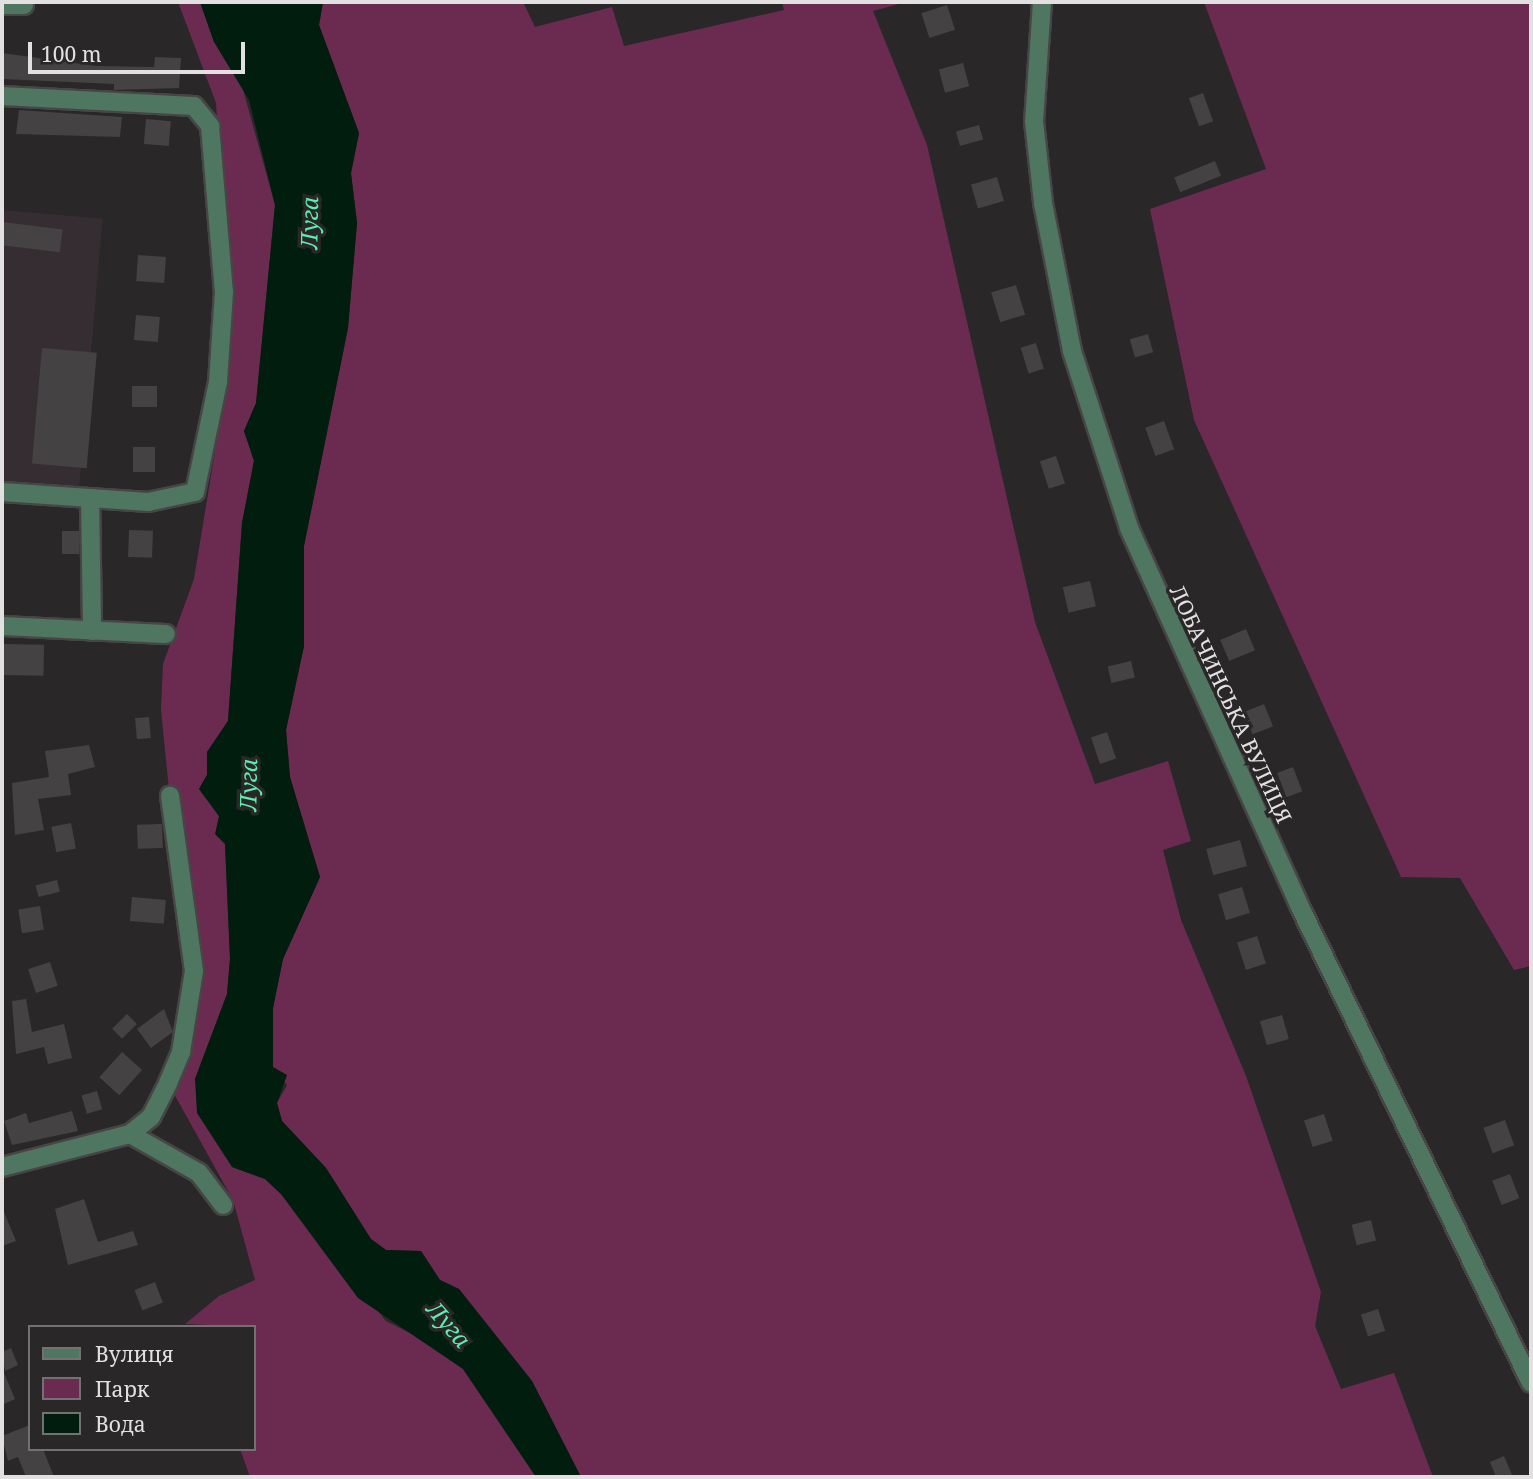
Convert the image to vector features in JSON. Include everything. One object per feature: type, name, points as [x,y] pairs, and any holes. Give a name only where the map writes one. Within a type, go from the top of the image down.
[{"type":"street","name":"ЛОБАЧИНСЬКА ВУЛИЦЯ","points":[[1042,2],[1034,121],[1045,216],[1072,351],[1129,528],[1288,881],[1531,1382]]},
{"type":"street","points":[[2,5],[24,5]]},
{"type":"street","points":[[2,96],[194,106],[210,126],[224,292],[218,382],[205,468],[195,492],[183,499],[90,498],[2,492]]},
{"type":"street","points":[[90,498],[92,631]]},
{"type":"street","points":[[2,626],[166,634]]},
{"type":"street","points":[[2,1167],[130,1134],[151,1117],[168,1083],[191,1009],[194,971],[170,796]]},
{"type":"street","points":[[130,1134],[199,1173],[223,1205]]},
{"type":"shaded area","points":[[2,210],[103,219],[79,490],[2,483]]},
{"type":"green space","points":[[178,2],[200,2],[214,42],[239,75],[275,205],[256,403],[244,431],[254,460],[242,523],[228,721],[207,752],[207,775],[199,789],[219,816],[225,844],[230,959],[227,994],[195,1079],[232,1167],[265,1179],[281,1194],[386,1321],[436,1346],[463,1369],[536,1477],[250,1477],[241,1451],[256,1451],[256,1325],[185,1324],[219,1296],[255,1280],[233,1200],[168,1083],[191,1009],[161,710],[163,664],[194,579],[231,354],[216,103]]},
{"type":"green space","points":[[323,2],[523,2],[535,27],[612,7],[624,46],[784,10],[782,2],[906,2],[873,11],[927,145],[1035,622],[1095,784],[1168,761],[1191,841],[1163,850],[1181,920],[1246,1076],[1321,1292],[1315,1326],[1341,1389],[1394,1373],[1433,1477],[581,1477],[532,1381],[459,1289],[440,1280],[421,1251],[386,1250],[371,1239],[326,1168],[282,1121],[277,1103],[287,1085],[273,1068],[273,1008],[283,959],[320,877],[290,777],[286,730],[304,646],[304,546],[348,328],[357,223],[351,173],[359,133],[319,25]]},
{"type":"green space","points":[[1204,2],[1531,2],[1531,966],[1514,970],[1460,878],[1401,877],[1194,420],[1150,209],[1266,169]]},
{"type":"water","name":"Луга","points":[[200,2],[323,2],[319,25],[359,133],[351,173],[357,223],[348,328],[304,546],[304,646],[286,730],[290,777],[320,877],[283,959],[273,1008],[273,1067],[287,1075],[277,1103],[282,1121],[326,1168],[371,1239],[386,1250],[421,1251],[440,1280],[459,1289],[532,1381],[581,1477],[536,1477],[463,1369],[358,1298],[281,1194],[265,1179],[232,1167],[197,1113],[195,1079],[227,994],[230,959],[225,844],[215,834],[219,816],[199,789],[207,775],[207,752],[228,721],[242,523],[254,461],[244,431],[256,403],[275,205],[249,100],[214,42]]},
{"type":"building","points":[[947,5],[955,30],[929,38],[921,13]]},
{"type":"building","points":[[2,53],[96,66],[154,67],[155,57],[181,58],[179,88],[114,90],[114,84],[2,79]]},
{"type":"building","points":[[963,63],[969,86],[945,93],[939,69]]},
{"type":"building","points":[[1203,93],[1213,121],[1199,126],[1189,98]]},
{"type":"building","points":[[19,110],[122,117],[120,137],[16,134]]},
{"type":"building","points":[[146,119],[171,121],[169,146],[144,144]]},
{"type":"building","points":[[979,125],[983,139],[960,146],[956,132]]},
{"type":"building","points":[[1215,161],[1221,176],[1180,192],[1174,177]]},
{"type":"building","points":[[997,177],[1004,201],[978,208],[971,184]]},
{"type":"building","points":[[2,222],[63,229],[60,252],[2,245]]},
{"type":"building","points":[[138,255],[166,257],[164,283],[136,281]]},
{"type":"building","points":[[1016,285],[1025,315],[1000,322],[991,293]]},
{"type":"building","points":[[136,315],[160,317],[158,342],[134,340]]},
{"type":"building","points":[[1148,334],[1153,352],[1135,358],[1130,339]]},
{"type":"building","points":[[1036,343],[1044,369],[1029,373],[1021,348]]},
{"type":"building","points":[[42,348],[97,353],[87,468],[32,464]]},
{"type":"building","points":[[132,386],[157,386],[157,407],[132,407]]},
{"type":"building","points":[[1164,421],[1174,449],[1155,456],[1145,428]]},
{"type":"building","points":[[133,447],[155,447],[155,472],[133,472]]},
{"type":"building","points":[[1056,456],[1065,484],[1049,489],[1040,461]]},
{"type":"building","points":[[129,530],[153,531],[152,558],[128,557]]},
{"type":"building","points":[[62,531],[79,531],[79,554],[62,554]]},
{"type":"building","points":[[1090,581],[1096,606],[1069,613],[1063,587]]},
{"type":"building","points":[[1246,629],[1255,650],[1229,661],[1220,640]]},
{"type":"building","points":[[2,644],[44,645],[43,676],[2,675]]},
{"type":"building","points":[[1131,661],[1135,678],[1111,683],[1108,666]]},
{"type":"building","points":[[1264,704],[1273,726],[1253,734],[1244,712]]},
{"type":"building","points":[[149,717],[151,738],[137,739],[135,718]]},
{"type":"building","points":[[1107,732],[1116,758],[1100,764],[1091,738]]},
{"type":"building","points":[[89,745],[95,767],[68,774],[71,795],[38,799],[44,830],[15,835],[12,783],[49,777],[45,751]]},
{"type":"building","points":[[1293,767],[1302,791],[1286,797],[1277,773]]},
{"type":"building","points":[[71,823],[76,849],[56,852],[51,827]]},
{"type":"building","points":[[162,824],[163,848],[138,849],[137,825]]},
{"type":"building","points":[[1240,840],[1247,866],[1213,875],[1206,849]]},
{"type":"building","points":[[57,880],[60,892],[39,897],[36,885]]},
{"type":"building","points":[[1242,887],[1250,913],[1226,920],[1218,894]]},
{"type":"building","points":[[132,897],[166,900],[164,924],[130,921]]},
{"type":"building","points":[[40,906],[44,930],[22,933],[18,909]]},
{"type":"building","points":[[1257,936],[1266,964],[1246,970],[1237,942]]},
{"type":"building","points":[[50,962],[58,986],[36,993],[28,969]]},
{"type":"building","points":[[26,999],[32,1032],[64,1024],[72,1058],[48,1064],[44,1047],[16,1054],[12,1001]]},
{"type":"building","points":[[164,1009],[173,1032],[151,1048],[137,1029]]},
{"type":"building","points":[[127,1014],[137,1024],[122,1039],[112,1029]]},
{"type":"building","points":[[1282,1015],[1289,1039],[1267,1045],[1260,1021]]},
{"type":"building","points":[[122,1052],[142,1070],[119,1095],[99,1077]]},
{"type":"building","points":[[97,1091],[102,1109],[87,1114],[82,1095]]},
{"type":"building","points":[[72,1111],[78,1131],[12,1145],[4,1121],[26,1113],[29,1123]]},
{"type":"building","points":[[1324,1114],[1333,1141],[1313,1147],[1304,1120]]},
{"type":"building","points":[[1505,1120],[1514,1145],[1493,1153],[1483,1128]]},
{"type":"building","points":[[1510,1174],[1519,1198],[1502,1205],[1492,1181]]},
{"type":"building","points":[[84,1199],[98,1242],[133,1231],[138,1245],[68,1265],[55,1209]]},
{"type":"building","points":[[2,1207],[16,1241],[2,1246]]},
{"type":"building","points":[[1371,1220],[1376,1240],[1357,1245],[1352,1225]]},
{"type":"building","points":[[155,1282],[163,1303],[142,1310],[134,1290]]},
{"type":"building","points":[[1378,1309],[1385,1331],[1368,1336],[1361,1315]]},
{"type":"building","points":[[11,1348],[18,1365],[5,1371],[2,1352]]},
{"type":"building","points":[[2,1368],[15,1399],[2,1405]]},
{"type":"building","points":[[28,1426],[28,1451],[44,1451],[54,1477],[26,1477],[18,1457],[8,1461],[2,1436]]},
{"type":"building","points":[[1504,1456],[1513,1477],[1496,1477],[1490,1462]]}]
